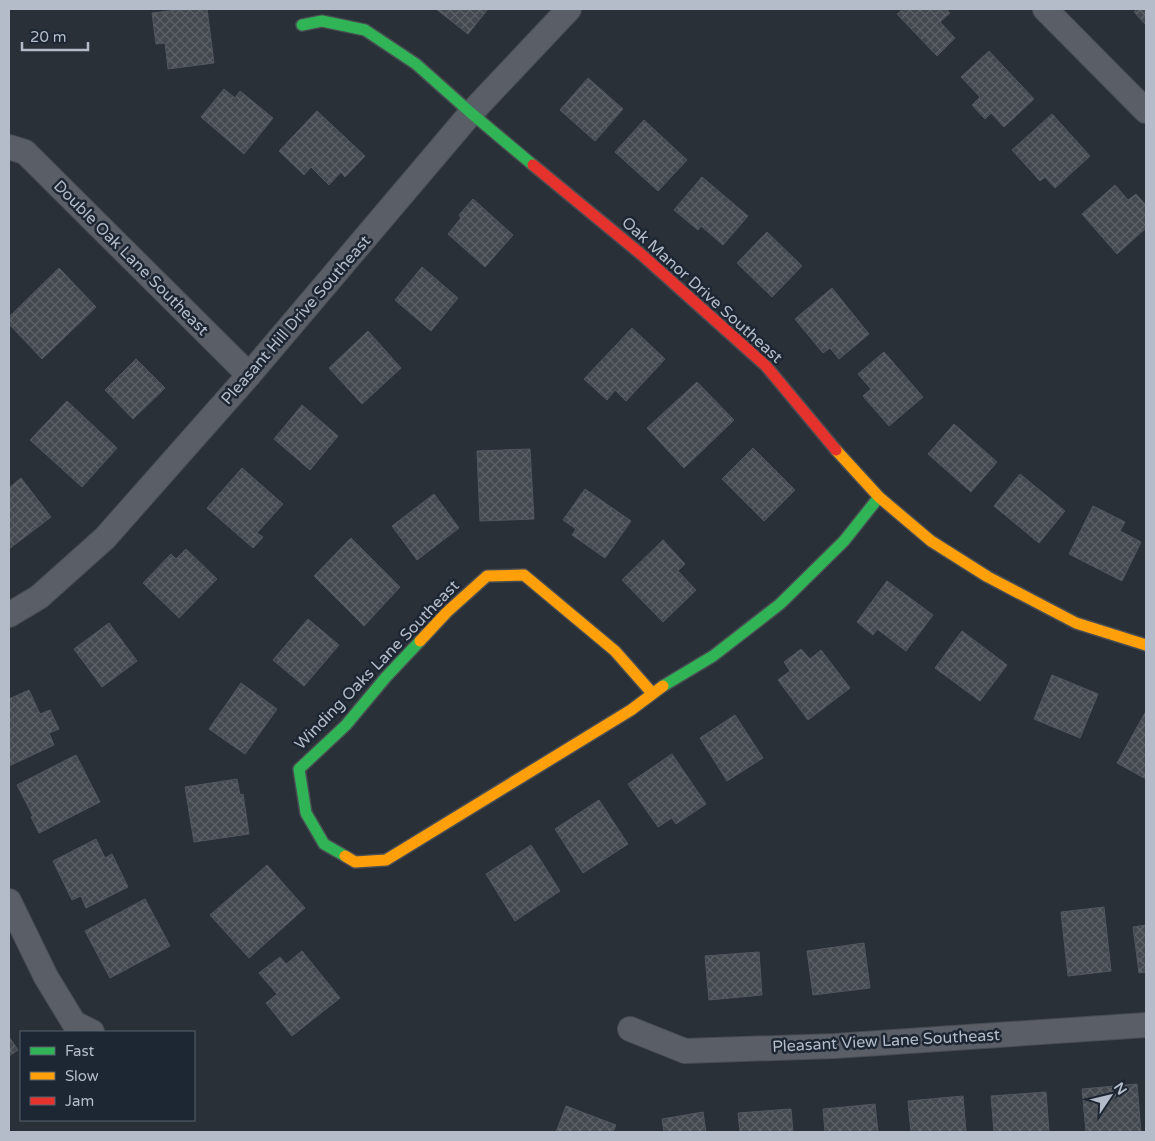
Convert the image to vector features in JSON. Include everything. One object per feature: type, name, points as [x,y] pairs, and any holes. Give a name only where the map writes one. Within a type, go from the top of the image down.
[{"type":"street","name":"Pleasant Hill Drive Southeast","points":[[9,616],[39,597],[106,538],[248,376],[471,113],[568,9]]},
{"type":"street","points":[[1045,9],[1146,111]]},
{"type":"street","name":"Oak Manor Drive Southeast","points":[[302,25],[322,21],[365,30],[416,64],[471,113],[642,255],[766,366],[826,440],[878,497],[932,541],[988,577],[1076,622],[1146,645]]},
{"type":"street","name":"Double Oak Lane Southeast","points":[[9,147],[26,152],[248,376]]},
{"type":"street","name":"Winding Oaks Lane Southeast","points":[[652,693],[614,651],[524,575],[487,576],[447,612],[386,677],[346,725],[299,769],[306,813],[324,844],[355,862],[386,860],[631,710],[652,693],[713,656],[780,604],[844,541],[878,497]]},
{"type":"street","points":[[9,901],[46,977],[74,1023],[90,1031]]},
{"type":"street","name":"Pleasant View Lane Southeast","points":[[630,1029],[685,1050],[835,1046],[1146,1025]]},
{"type":"building","points":[[185,9],[207,9],[214,63],[168,69],[165,43],[156,44],[152,13]]},
{"type":"building","points":[[436,9],[488,9],[468,34]]},
{"type":"building","points":[[903,9],[946,9],[950,13],[940,22],[955,38],[937,56],[897,14]]},
{"type":"building","points":[[1137,9],[1146,9],[1146,25],[1134,12]]},
{"type":"building","points":[[989,51],[1034,99],[1004,127],[991,113],[985,119],[972,105],[980,97],[961,77]]},
{"type":"building","points":[[588,78],[623,109],[595,141],[560,110]]},
{"type":"building","points":[[224,89],[235,98],[240,91],[273,118],[244,154],[201,117]]},
{"type":"building","points":[[317,111],[365,156],[345,177],[341,172],[329,185],[311,167],[304,175],[279,151]]},
{"type":"building","points":[[1052,114],[1090,156],[1055,188],[1045,177],[1040,181],[1012,150]]},
{"type":"building","points":[[644,120],[687,160],[658,191],[615,152]]},
{"type":"building","points":[[702,177],[748,216],[723,245],[701,226],[698,230],[674,210]]},
{"type":"building","points":[[1115,185],[1128,200],[1136,194],[1146,205],[1146,228],[1117,254],[1082,214]]},
{"type":"building","points":[[473,199],[513,235],[485,267],[448,234],[461,218],[459,215]]},
{"type":"building","points":[[767,232],[802,266],[772,297],[737,263]]},
{"type":"building","points":[[422,267],[458,298],[431,331],[395,300]]},
{"type":"building","points":[[59,268],[96,307],[42,359],[9,324],[9,317]]},
{"type":"building","points":[[832,288],[869,334],[839,359],[830,348],[823,353],[795,319]]},
{"type":"building","points":[[632,328],[665,359],[626,401],[615,390],[607,400],[584,379]]},
{"type":"building","points":[[368,331],[401,368],[362,404],[329,368]]},
{"type":"building","points":[[884,352],[923,397],[889,426],[863,396],[871,389],[858,374]]},
{"type":"building","points":[[136,359],[165,388],[133,419],[105,390]]},
{"type":"building","points":[[697,382],[734,420],[684,468],[647,428]]},
{"type":"building","points":[[67,401],[117,448],[82,487],[30,440]]},
{"type":"building","points":[[302,405],[338,436],[310,470],[274,439]]},
{"type":"building","points":[[954,424],[997,462],[971,492],[928,454]]},
{"type":"building","points":[[753,448],[795,490],[764,521],[722,479]]},
{"type":"building","points":[[530,449],[534,519],[480,521],[477,451]]},
{"type":"building","points":[[242,468],[283,504],[257,533],[263,537],[253,548],[207,508]]},
{"type":"building","points":[[1020,474],[1065,511],[1039,543],[994,506]]},
{"type":"building","points":[[21,478],[51,517],[9,549],[9,488]]},
{"type":"building","points":[[585,489],[631,521],[605,558],[572,535],[576,529],[563,520]]},
{"type":"building","points":[[434,494],[459,528],[417,560],[392,526]]},
{"type":"building","points":[[1093,506],[1125,522],[1120,531],[1141,542],[1122,581],[1069,554]]},
{"type":"building","points":[[351,538],[400,587],[364,626],[314,576]]},
{"type":"building","points":[[663,540],[685,564],[678,571],[696,590],[663,622],[622,580]]},
{"type":"building","points":[[186,549],[217,579],[179,618],[143,583],[171,554],[176,559]]},
{"type":"building","points":[[887,581],[933,615],[906,651],[877,629],[873,635],[857,622]]},
{"type":"building","points":[[308,619],[339,645],[304,686],[273,660]]},
{"type":"building","points":[[109,623],[137,661],[102,687],[74,649]]},
{"type":"building","points":[[962,631],[1007,665],[980,701],[935,668]]},
{"type":"building","points":[[801,649],[810,659],[821,650],[850,688],[808,720],[778,680],[790,671],[784,662]]},
{"type":"building","points":[[1052,675],[1098,694],[1080,738],[1034,719]]},
{"type":"building","points":[[241,683],[277,709],[245,754],[209,729]]},
{"type":"building","points":[[29,690],[40,714],[50,710],[59,729],[49,733],[54,745],[9,766],[9,699]]},
{"type":"building","points":[[1146,711],[1146,779],[1117,763]]},
{"type":"building","points":[[735,715],[763,758],[727,781],[700,738]]},
{"type":"building","points":[[672,754],[706,804],[676,824],[672,818],[658,827],[628,784]]},
{"type":"building","points":[[76,755],[100,802],[39,833],[31,817],[33,816],[17,785]]},
{"type":"building","points":[[237,779],[240,795],[243,794],[249,834],[194,842],[185,787]]},
{"type":"building","points":[[599,800],[628,844],[583,873],[555,829]]},
{"type":"building","points":[[96,839],[105,858],[112,854],[128,887],[86,908],[81,896],[72,900],[53,861]]},
{"type":"building","points":[[531,845],[560,891],[515,921],[486,874]]},
{"type":"building","points":[[267,865],[305,908],[249,958],[210,915]]},
{"type":"building","points":[[145,899],[170,946],[110,978],[85,931]]},
{"type":"building","points":[[1104,907],[1111,971],[1068,976],[1061,912]]},
{"type":"building","points":[[1146,925],[1146,972],[1139,973],[1133,927]]},
{"type":"building","points":[[864,943],[870,988],[813,995],[807,951]]},
{"type":"building","points":[[302,951],[340,998],[292,1036],[266,1003],[277,994],[259,973],[280,957],[286,964]]},
{"type":"building","points":[[759,952],[762,995],[709,1000],[705,956]]},
{"type":"building","points":[[9,1037],[18,1050],[9,1056]]},
{"type":"building","points":[[1137,1084],[1141,1132],[1086,1132],[1082,1089]]},
{"type":"building","points":[[1046,1092],[1049,1132],[994,1132],[991,1096]]},
{"type":"building","points":[[963,1096],[966,1132],[911,1132],[908,1101]]},
{"type":"building","points":[[875,1104],[878,1132],[825,1132],[823,1109]]},
{"type":"building","points":[[566,1106],[616,1125],[613,1132],[556,1132]]},
{"type":"building","points":[[791,1109],[793,1132],[740,1132],[738,1113]]},
{"type":"building","points":[[703,1112],[706,1132],[664,1132],[662,1119]]},
{"type":"traffic: fast","points":[[302,25],[322,21],[365,30],[416,64],[533,165]]},
{"type":"traffic: fast","points":[[663,686],[713,656],[780,604],[844,541],[879,497]]},
{"type":"traffic: fast","points":[[345,856],[324,844],[306,813],[299,769],[346,725],[386,677],[420,641]]},
{"type":"traffic: slow","points":[[836,450],[879,497],[931,541],[988,577],[1076,623],[1146,645]]},
{"type":"traffic: slow","points":[[420,641],[447,612],[487,576],[524,575],[615,651],[652,693]]},
{"type":"traffic: slow","points":[[345,856],[355,862],[386,860],[631,710],[663,686]]},
{"type":"traffic: jam","points":[[533,165],[642,255],[766,366],[836,450]]}]
